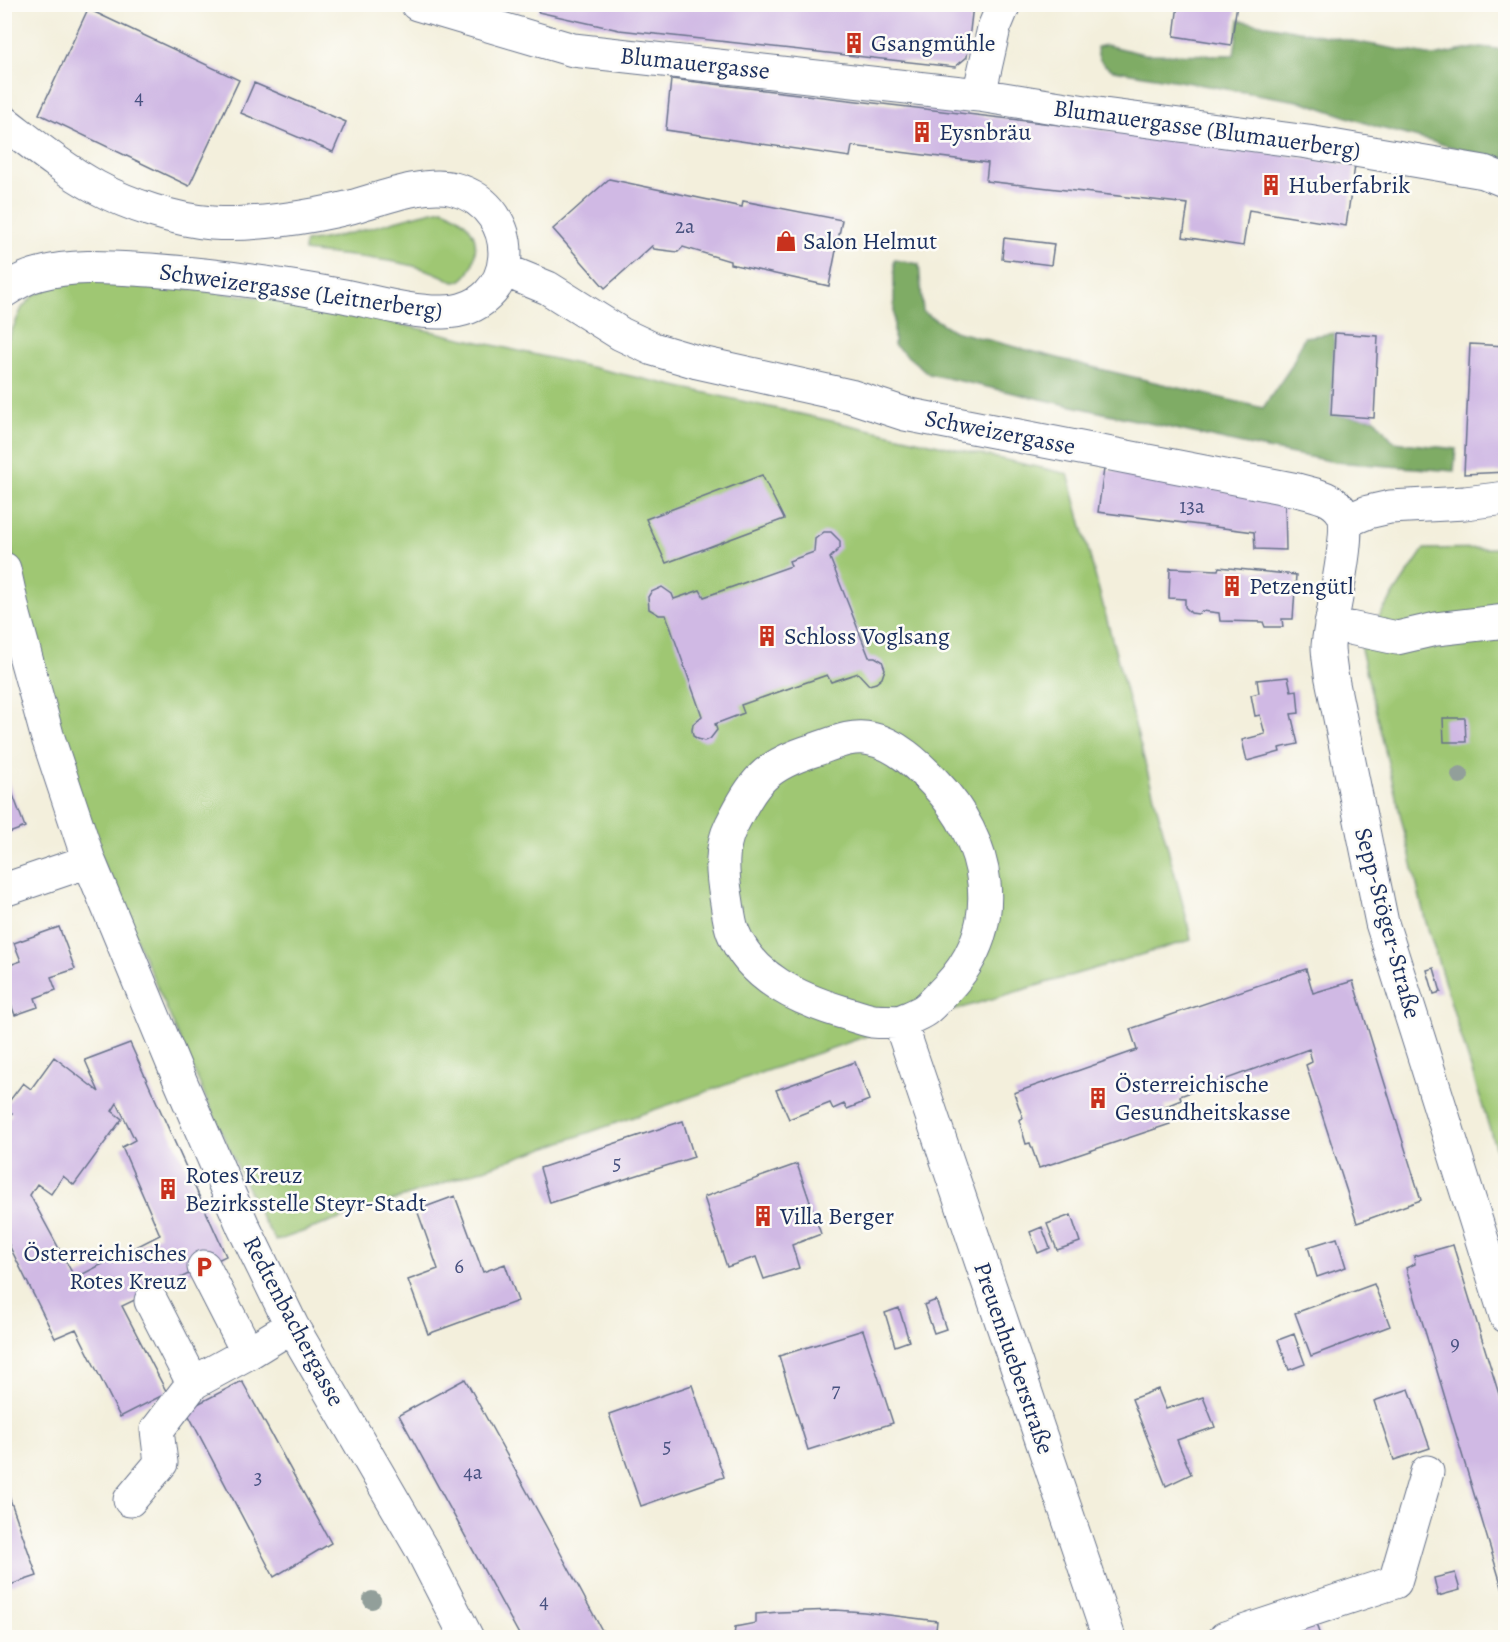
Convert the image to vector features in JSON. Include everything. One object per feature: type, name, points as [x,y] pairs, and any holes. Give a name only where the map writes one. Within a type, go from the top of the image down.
[{"type":"street","name":"Blumauergasse","points":[[417,4],[573,50],[979,95]]},
{"type":"street","points":[[979,95],[994,28],[1004,4]]},
{"type":"street","name":"Blumauergasse (Blumauerberg)","points":[[979,95],[1104,115],[1308,142],[1484,172],[1506,181]]},
{"type":"street","points":[[4,123],[97,188],[176,217],[214,223],[296,218],[335,211],[410,191],[433,188],[453,189],[473,196],[488,208],[500,228],[506,250],[504,270]]},
{"type":"street","name":"Schweizergasse (Leitnerberg)","points":[[4,291],[19,281],[39,273],[67,269],[115,268],[194,273],[285,285],[441,312],[462,310],[482,301],[504,270]]},
{"type":"street","name":"Schweizergasse","points":[[504,270],[548,288],[621,334],[653,349],[697,362],[850,396],[905,414],[1305,492],[1322,497],[1336,505],[1346,521]]},
{"type":"street","points":[[1346,521],[1368,512],[1390,507],[1465,503],[1506,498]]},
{"type":"street","name":"Sepp-Stöger-Straße","points":[[1346,521],[1341,569],[1328,647],[1331,674],[1382,923],[1506,1316]]},
{"type":"street","name":"Redtenbachergasse","points":[[4,569],[14,615],[47,735],[89,861],[239,1215],[292,1326],[422,1550],[467,1638]]},
{"type":"street","points":[[1331,624],[1397,638],[1436,629],[1506,621]]},
{"type":"street","points":[[852,738],[871,739],[894,748],[928,775],[960,813],[983,865],[984,912],[979,938],[969,961],[961,973],[925,1010],[900,1022],[872,1020],[826,1007],[793,994],[774,983],[758,969],[732,932],[722,872],[729,831],[746,797],[767,771],[799,754],[852,738]]},
{"type":"street","points":[[4,890],[89,861]]},
{"type":"street","name":"Preuenhueberstraße","points":[[900,1022],[1109,1638]]},
{"type":"street","points":[[204,1267],[248,1353]]},
{"type":"street","points":[[151,1301],[193,1383]]},
{"type":"street","points":[[130,1500],[161,1463],[150,1418],[193,1383],[292,1326]]},
{"type":"street","points":[[1225,1638],[1395,1582],[1428,1472]]},
{"type":"green space","points":[[1239,20],[1433,56],[1481,47],[1505,50],[1505,161],[1377,127],[1304,102],[1113,70],[1103,64],[1098,55],[1097,47],[1106,45],[1144,54],[1234,55]]},
{"type":"green space","points":[[443,209],[463,221],[475,238],[473,263],[470,271],[460,281],[453,282],[438,274],[401,263],[304,251],[305,242],[340,236]]},
{"type":"green space","points":[[894,260],[919,264],[923,312],[954,331],[1263,408],[1291,367],[1304,337],[1335,333],[1331,415],[1374,418],[1394,442],[1456,449],[1454,471],[1335,462],[1247,445],[929,374],[894,345]]},
{"type":"green space","points":[[94,277],[305,303],[1068,474],[1191,940],[867,1036],[276,1241],[262,1219],[208,1103],[86,825],[27,618],[9,539],[4,454],[5,346],[22,308],[34,295],[54,286]]},
{"type":"green space","points":[[1505,548],[1505,1179],[1425,919],[1360,645],[1424,549]]},
{"type":"building","points":[[500,4],[521,4],[519,11]]},
{"type":"building","name":"Gsangmühle","points":[[541,4],[973,5],[967,57],[955,67],[619,30],[538,12]]},
{"type":"building","points":[[1178,4],[1237,4],[1231,45],[1174,36]]},
{"type":"building","points":[[88,9],[239,80],[189,186],[39,114]]},
{"type":"building","points":[[671,79],[1196,141],[1355,166],[1346,226],[1249,210],[1243,246],[1183,237],[1188,204],[986,181],[988,163],[852,146],[850,157],[666,130]]},
{"type":"building","points":[[254,83],[346,122],[333,152],[241,113]]},
{"type":"building","points":[[609,179],[742,207],[743,201],[842,220],[829,286],[730,264],[730,261],[683,247],[678,252],[654,249],[652,246],[605,288],[553,229]]},
{"type":"building","points":[[1004,238],[1054,244],[1051,265],[1002,259]]},
{"type":"building","points":[[1335,333],[1378,336],[1374,418],[1331,415]]},
{"type":"building","points":[[1470,344],[1506,346],[1506,472],[1464,474]]},
{"type":"building","points":[[1104,469],[1285,501],[1286,550],[1255,549],[1254,532],[1098,512]]},
{"type":"building","points":[[762,475],[784,519],[666,563],[646,519]]},
{"type":"building","name":"Schloss Voglsang","points":[[824,532],[831,532],[840,541],[840,548],[830,558],[869,657],[882,661],[885,669],[882,678],[869,685],[858,673],[831,682],[827,675],[741,705],[744,713],[715,724],[717,730],[710,739],[704,741],[693,736],[693,724],[702,716],[666,615],[659,615],[649,609],[648,597],[651,592],[662,587],[672,594],[674,599],[700,590],[704,597],[791,566],[789,561],[814,552],[815,539]]},
{"type":"building","name":"Petzengütl","points":[[1219,567],[1296,575],[1293,619],[1282,619],[1283,627],[1265,627],[1263,622],[1220,621],[1219,613],[1202,611],[1198,614],[1191,613],[1185,607],[1185,599],[1169,598],[1170,568],[1218,570]]},
{"type":"building","points":[[1288,677],[1291,691],[1297,690],[1299,713],[1291,714],[1298,744],[1279,748],[1280,752],[1247,761],[1242,740],[1265,734],[1260,715],[1255,716],[1251,695],[1259,693],[1257,680]]},
{"type":"building","points":[[1443,718],[1465,718],[1466,742],[1444,742]]},
{"type":"building","points":[[7,779],[25,827],[4,835],[4,780]]},
{"type":"building","points":[[59,927],[75,969],[51,977],[56,990],[35,998],[38,1007],[15,1015],[4,987],[4,967],[21,961],[14,943]]},
{"type":"building","points":[[1434,968],[1441,992],[1434,994],[1427,970]]},
{"type":"building","name":"Österreichische Gesundheitskasse","points":[[1306,969],[1313,993],[1353,981],[1421,1200],[1357,1223],[1306,1065],[1312,1062],[1309,1049],[1180,1096],[1181,1100],[1164,1107],[1170,1124],[1039,1168],[1030,1143],[1026,1144],[1019,1120],[1023,1118],[1014,1093],[1137,1050],[1130,1029]]},
{"type":"building","name":"Rotes Kreuz Bezirksstelle Steyr-Stadt","points":[[130,1043],[226,1256],[122,1306],[167,1393],[120,1417],[76,1329],[55,1338],[4,1235],[4,1124],[12,1114],[4,1108],[23,1083],[31,1089],[54,1057],[99,1092],[85,1060]],"holes":[[[117,1103],[135,1140],[122,1147],[160,1235],[75,1278],[30,1195],[37,1184],[51,1194],[63,1176],[74,1185],[122,1119],[112,1111]]]},
{"type":"building","points":[[855,1062],[869,1100],[847,1109],[844,1104],[833,1109],[830,1103],[789,1119],[776,1090]]},
{"type":"building","points":[[683,1121],[694,1157],[550,1203],[540,1168]]},
{"type":"building","name":"Villa Berger","points":[[797,1164],[821,1234],[792,1245],[799,1268],[764,1279],[756,1257],[727,1267],[704,1197]]},
{"type":"building","points":[[455,1196],[483,1272],[505,1264],[518,1301],[428,1334],[408,1280],[438,1269],[417,1210]]},
{"type":"building","points":[[1071,1215],[1080,1242],[1057,1250],[1047,1224]]},
{"type":"building","points":[[1042,1227],[1050,1248],[1038,1253],[1030,1232]]},
{"type":"building","points":[[1337,1238],[1346,1267],[1317,1277],[1308,1247]]},
{"type":"building","points":[[1453,1245],[1506,1417],[1505,1597],[1406,1268],[1415,1264],[1414,1256]]},
{"type":"building","points":[[1374,1284],[1390,1326],[1311,1356],[1295,1313]]},
{"type":"building","points":[[936,1300],[946,1329],[934,1333],[924,1305]]},
{"type":"building","points":[[899,1308],[909,1341],[895,1346],[885,1313]]},
{"type":"building","points":[[863,1330],[893,1423],[808,1450],[779,1356]]},
{"type":"building","points":[[1294,1334],[1305,1364],[1289,1370],[1278,1340]]},
{"type":"building","points":[[465,1379],[606,1638],[521,1638],[399,1415]]},
{"type":"building","points":[[242,1381],[331,1543],[274,1577],[186,1410]]},
{"type":"building","points":[[692,1385],[724,1477],[641,1506],[609,1414]]},
{"type":"building","points":[[1158,1389],[1166,1409],[1203,1397],[1215,1427],[1177,1440],[1191,1474],[1166,1486],[1132,1399]]},
{"type":"building","points":[[1409,1389],[1430,1448],[1394,1460],[1374,1401]]},
{"type":"building","points":[[4,1482],[37,1576],[4,1587]]},
{"type":"building","points":[[1455,1573],[1460,1590],[1438,1596],[1434,1578]]},
{"type":"building","points":[[835,1610],[937,1621],[936,1630],[956,1636],[956,1638],[734,1638],[735,1627],[756,1623],[756,1614]]},
{"type":"building","points":[[1314,1619],[1321,1638],[1257,1638]]},
{"type":"place","name":"Gsangmühle","points":[[854,43]]},
{"type":"place","name":"Eysnbräu","points":[[922,132]]},
{"type":"place","name":"Huberfabrik","points":[[1271,185]]},
{"type":"place","name":"Salon Helmut","points":[[786,241]]},
{"type":"place","name":"Petzengütl","points":[[1232,586]]},
{"type":"place","name":"Schloss Voglsang","points":[[767,636]]},
{"type":"place","name":"Österreichische Gesundheitskasse","points":[[1098,1098]]},
{"type":"place","name":"Rotes Kreuz Bezirksstelle Steyr-Stadt","points":[[168,1189]]},
{"type":"place","name":"Villa Berger","points":[[763,1216]]},
{"type":"place","name":"Österreichisches Rotes Kreuz","points":[[204,1267]]}]
